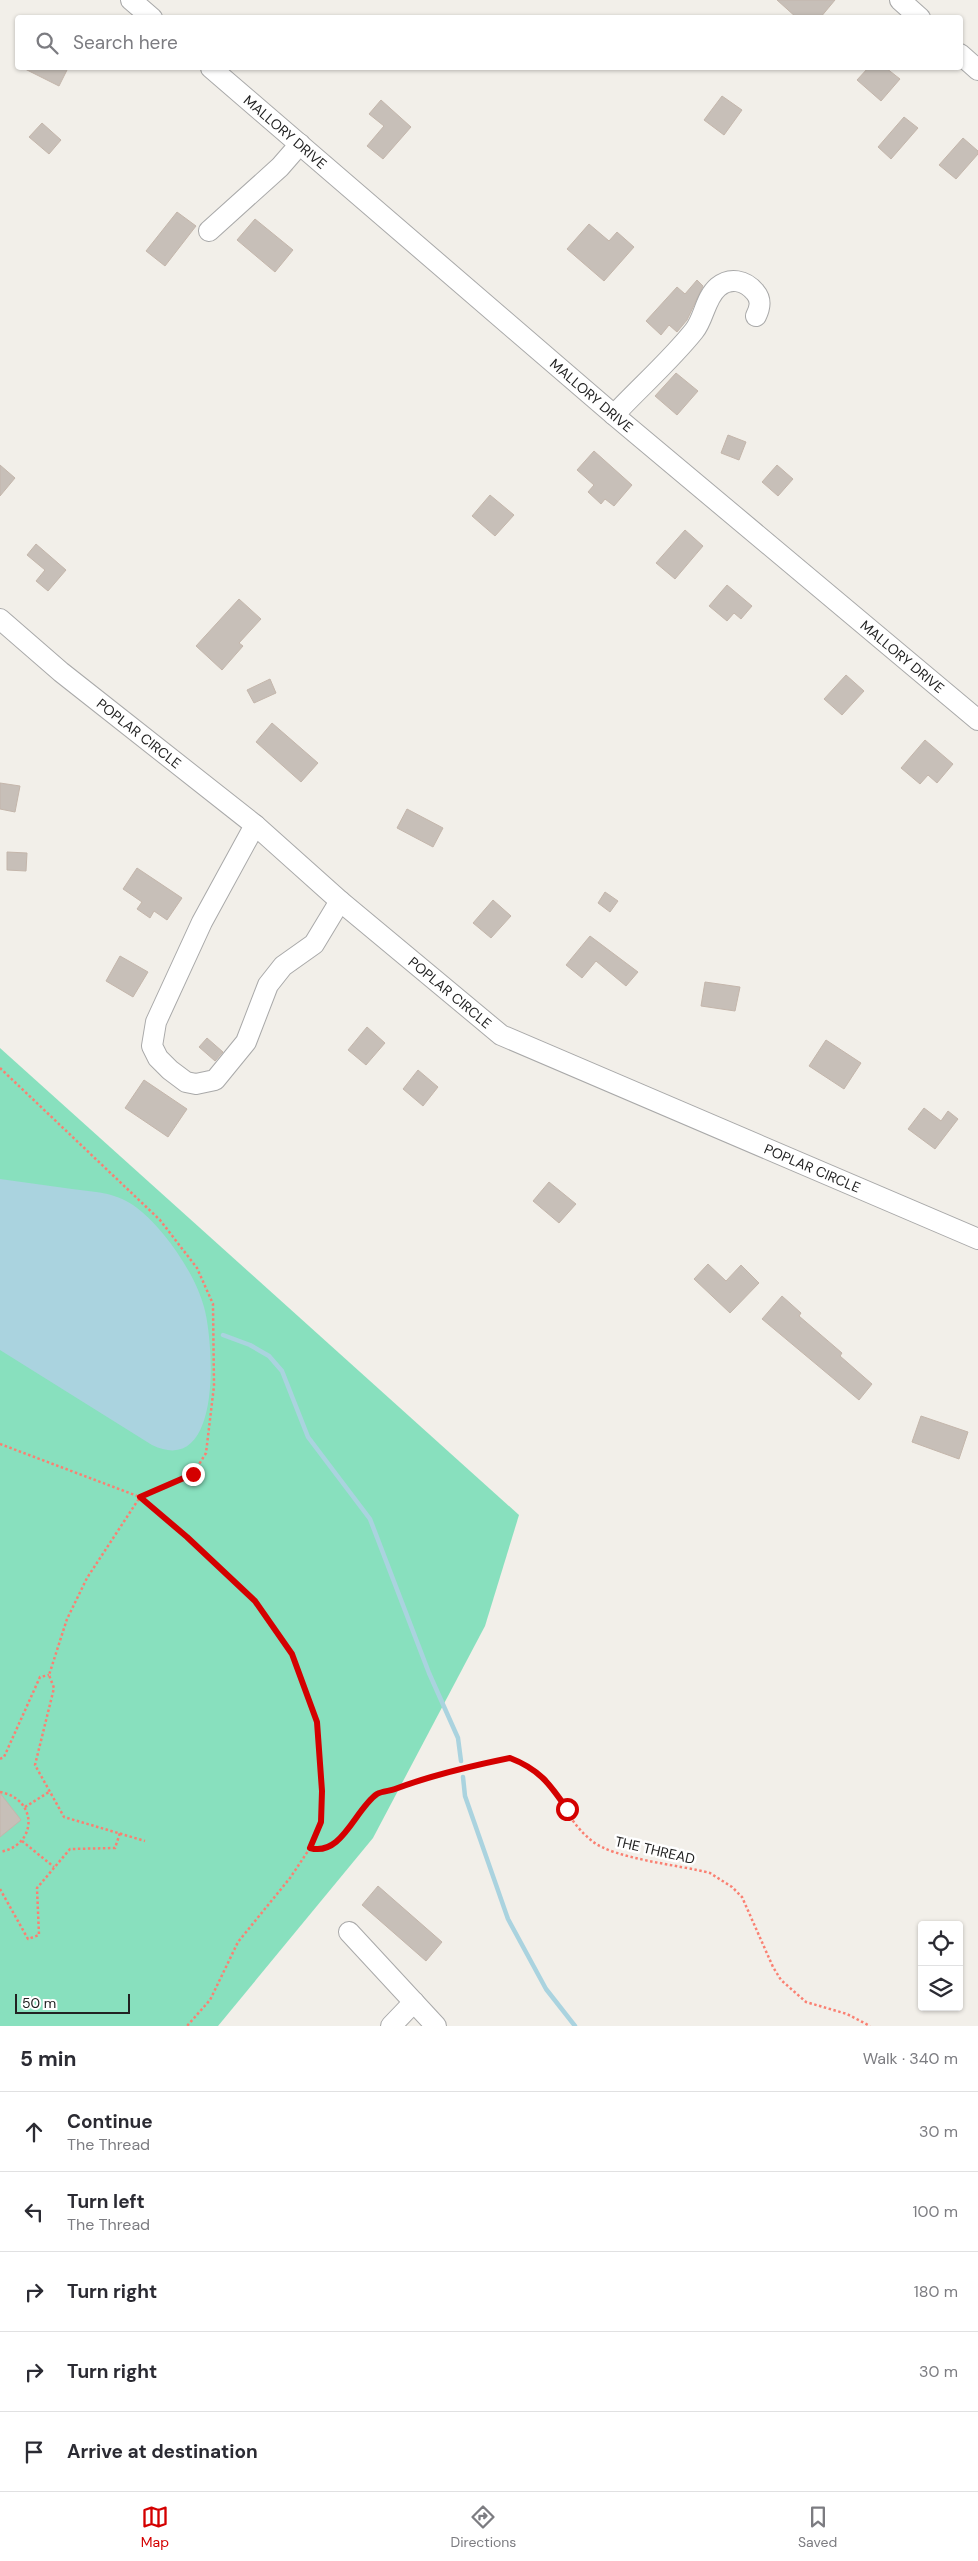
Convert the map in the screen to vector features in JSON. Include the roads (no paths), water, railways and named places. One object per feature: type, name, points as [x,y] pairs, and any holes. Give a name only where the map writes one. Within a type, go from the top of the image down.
[{"type":"street","points":[[131,0],[148,15]]},
{"type":"street","points":[[900,0],[917,15]]},
{"type":"street","points":[[963,57],[978,70]]},
{"type":"street","name":"MALLORY DRIVE","points":[[212,70],[614,415],[978,720]]},
{"type":"street","points":[[209,231],[280,167],[300,144]]},
{"type":"street","points":[[614,415],[695,330],[716,288],[727,282],[738,281],[749,286],[757,294],[760,306],[756,316]]},
{"type":"street","name":"POPLAR CIRCLE","points":[[0,619],[61,672],[255,825],[340,901],[501,1035],[978,1239]]},
{"type":"street","points":[[255,825],[202,922],[156,1022],[152,1046],[158,1058],[170,1070],[186,1082],[196,1084],[215,1080],[246,1042],[268,985],[283,966],[314,944],[340,901]]},
{"type":"street","points":[[349,1932],[436,2026]]},
{"type":"street","points":[[391,2026],[414,2002]]},
{"type":"water","points":[[0,1179],[96,1192],[119,1197],[144,1214],[166,1237],[185,1265],[200,1294],[208,1324],[211,1375],[208,1402],[202,1426],[191,1443],[175,1450],[152,1445],[0,1350]]},
{"type":"waterway","points":[[223,1335],[250,1345],[269,1356],[282,1371],[308,1437],[370,1519],[429,1673],[458,1738],[461,1761]]},
{"type":"waterway","points":[[463,1777],[465,1796],[508,1919],[546,1989],[575,2026]]}]
